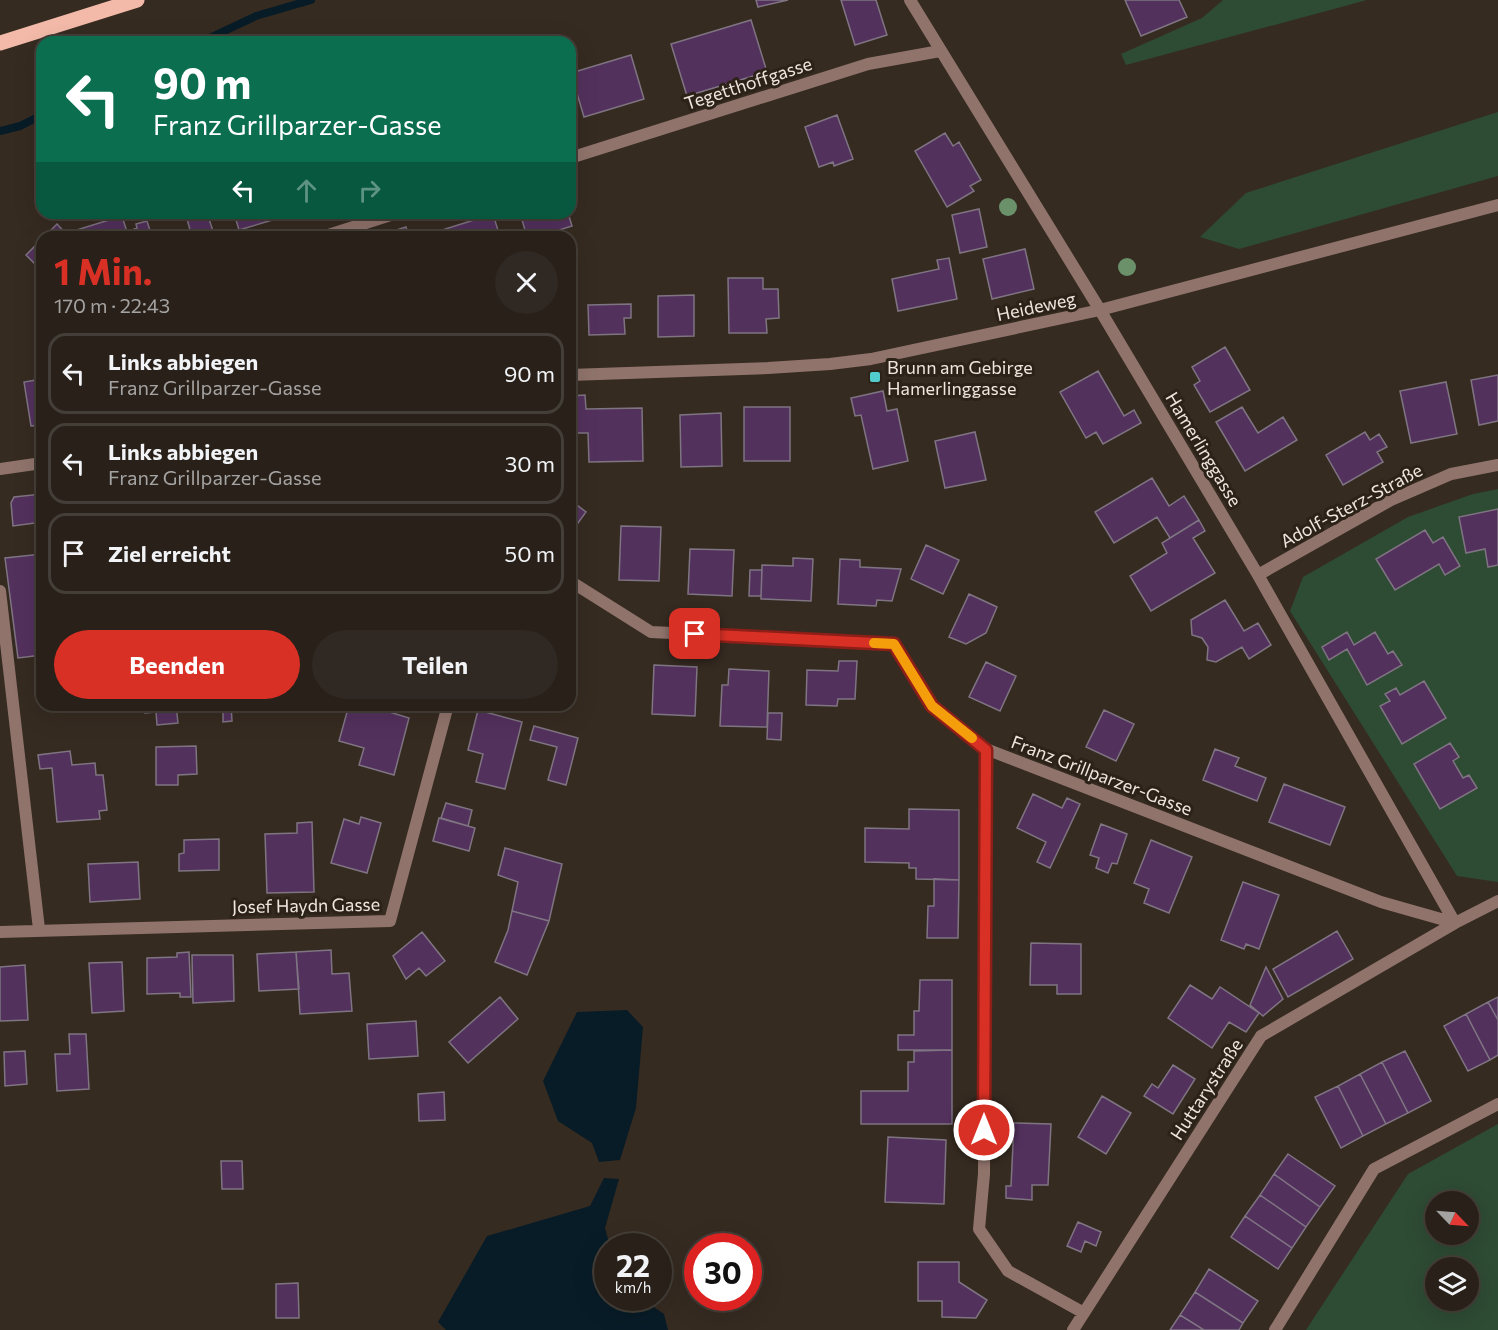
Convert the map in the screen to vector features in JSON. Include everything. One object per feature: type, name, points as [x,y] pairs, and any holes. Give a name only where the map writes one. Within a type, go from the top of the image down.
[{"type":"main road","points":[[0,43],[137,0]]},
{"type":"street","name":"Hamerlinggasse","points":[[910,0],[1100,310],[1258,575],[1455,923]]},
{"type":"street","name":"Tegetthoffgasse","points":[[576,156],[868,64],[940,51]]},
{"type":"street","name":"Heideweg","points":[[576,375],[830,364],[870,359],[1100,310],[1498,205]]},
{"type":"street","points":[[341,231],[378,219]]},
{"type":"street","points":[[0,469],[36,464]]},
{"type":"street","name":"Adolf-Sterz-Straße","points":[[1258,575],[1391,500],[1451,474],[1498,465]]},
{"type":"street","name":"Franz Grillparzer-Gasse","points":[[576,585],[651,632],[894,644],[932,706],[986,750],[1381,902],[1455,923]]},
{"type":"street","points":[[0,591],[39,929]]},
{"type":"street","name":"Josef Haydn Gasse","points":[[0,932],[39,929],[390,921],[446,711]]},
{"type":"street","points":[[986,750],[984,1174],[980,1229],[1008,1271],[1084,1313]]},
{"type":"street","name":"Huttarystraße","points":[[1073,1330],[1261,1036],[1455,923],[1498,901]]},
{"type":"street","points":[[1275,1330],[1374,1169],[1498,1104]]},
{"type":"green space","points":[[1223,0],[1367,0],[1126,65],[1121,54],[1202,18]]},
{"type":"green space","points":[[1498,112],[1498,176],[1239,249],[1200,237],[1246,193]]},
{"type":"green space","points":[[1498,489],[1498,882],[1457,876],[1290,611],[1303,577],[1408,517],[1473,494]]},
{"type":"green space","points":[[1498,1124],[1498,1330],[1306,1330],[1408,1174]]},
{"type":"water","points":[[627,1010],[643,1027],[636,1108],[620,1160],[599,1162],[592,1143],[558,1121],[543,1081],[577,1012]]},
{"type":"water","points":[[604,1178],[619,1179],[605,1228],[606,1233],[594,1233],[594,1311],[660,1311],[664,1314],[668,1330],[446,1330],[438,1322],[487,1236],[590,1206]]},
{"type":"building","points":[[756,0],[788,0],[758,7]]},
{"type":"building","points":[[841,0],[876,0],[887,35],[855,45]]},
{"type":"building","points":[[1125,0],[1179,0],[1187,17],[1141,36]]},
{"type":"building","points":[[751,20],[767,72],[687,96],[671,44]]},
{"type":"building","points":[[631,55],[644,99],[584,117],[576,90],[576,72]]},
{"type":"building","points":[[837,115],[853,159],[834,166],[833,162],[819,167],[805,127]]},
{"type":"building","points":[[945,133],[953,146],[959,142],[981,180],[970,186],[974,191],[947,207],[915,151]]},
{"type":"building","points":[[979,209],[987,247],[960,253],[952,215]]},
{"type":"building","points":[[112,219],[123,219],[127,231],[73,231]]},
{"type":"building","points":[[187,219],[209,219],[213,231],[190,231]]},
{"type":"building","points":[[236,219],[276,219],[239,230]]},
{"type":"building","points":[[477,219],[495,219],[498,231],[439,231]]},
{"type":"building","points":[[522,219],[570,219],[572,226],[556,231],[525,231]]},
{"type":"building","points":[[147,221],[150,231],[130,231],[137,228],[136,224]]},
{"type":"building","points":[[57,224],[63,231],[50,231]]},
{"type":"building","points":[[406,227],[407,231],[393,231]]},
{"type":"building","points":[[36,245],[36,265],[26,255]]},
{"type":"building","points":[[1025,249],[1034,289],[992,299],[983,259]]},
{"type":"building","points":[[949,258],[957,299],[898,311],[892,279],[939,269],[937,260]]},
{"type":"building","points":[[728,278],[763,278],[763,289],[778,289],[779,318],[766,319],[767,333],[729,333]]},
{"type":"building","points":[[694,295],[694,336],[658,337],[658,296]]},
{"type":"building","points":[[631,304],[631,318],[624,318],[625,334],[589,335],[588,305]]},
{"type":"building","points":[[1225,347],[1250,390],[1210,412],[1194,385],[1200,381],[1192,367]]},
{"type":"building","points":[[1098,371],[1124,416],[1134,410],[1141,423],[1103,444],[1096,432],[1086,438],[1060,392]]},
{"type":"building","points":[[1498,375],[1498,421],[1479,425],[1471,380]]},
{"type":"building","points":[[36,380],[36,426],[31,426],[24,382]]},
{"type":"building","points":[[1446,382],[1457,434],[1411,443],[1400,391]]},
{"type":"building","points":[[883,391],[887,411],[897,409],[908,461],[873,469],[861,415],[855,416],[851,398]]},
{"type":"building","points":[[585,395],[586,409],[642,408],[643,461],[589,462],[588,433],[576,433],[576,396]]},
{"type":"building","points":[[744,407],[790,407],[790,461],[744,461]]},
{"type":"building","points":[[1242,407],[1258,433],[1283,417],[1297,440],[1245,471],[1216,422]]},
{"type":"building","points":[[721,413],[722,466],[681,467],[680,415]]},
{"type":"building","points":[[975,432],[986,480],[945,488],[935,441]]},
{"type":"building","points":[[1365,432],[1370,440],[1379,434],[1387,447],[1377,452],[1383,462],[1343,485],[1326,455]]},
{"type":"building","points":[[1152,478],[1169,506],[1184,496],[1199,520],[1170,538],[1157,517],[1114,543],[1095,512]]},
{"type":"building","points":[[36,495],[36,523],[13,526],[11,503],[14,497]]},
{"type":"building","points":[[576,504],[586,512],[576,526]]},
{"type":"building","points":[[1498,509],[1498,565],[1488,567],[1485,549],[1466,553],[1459,517]]},
{"type":"building","points":[[1199,520],[1205,531],[1193,538],[1215,573],[1151,611],[1130,576],[1167,553],[1162,543]]},
{"type":"building","points":[[621,526],[661,527],[659,581],[619,580]]},
{"type":"building","points":[[1425,530],[1433,543],[1443,537],[1460,566],[1445,575],[1439,564],[1395,590],[1376,559]]},
{"type":"building","points":[[926,545],[959,560],[943,594],[911,579]]},
{"type":"building","points":[[690,549],[734,550],[732,596],[688,594]]},
{"type":"building","points":[[36,555],[36,656],[18,658],[5,558]]},
{"type":"building","points":[[793,558],[813,559],[811,601],[761,599],[762,565],[793,566]]},
{"type":"building","points":[[840,559],[860,560],[860,567],[901,569],[892,601],[877,600],[876,606],[838,604]]},
{"type":"building","points":[[750,570],[762,570],[761,596],[749,596]]},
{"type":"building","points":[[969,594],[997,607],[986,633],[966,644],[949,637]]},
{"type":"building","points":[[1225,600],[1244,631],[1258,623],[1271,645],[1249,659],[1242,647],[1216,662],[1207,660],[1208,647],[1202,638],[1192,635],[1191,620]]},
{"type":"building","points":[[1347,632],[1354,645],[1375,632],[1388,654],[1393,651],[1402,665],[1367,685],[1347,649],[1329,660],[1322,647]]},
{"type":"building","points":[[839,661],[857,661],[855,699],[838,699],[837,706],[806,705],[807,670],[838,671]]},
{"type":"building","points":[[986,662],[1016,676],[1000,711],[969,697]]},
{"type":"building","points":[[654,665],[697,667],[695,716],[652,714]]},
{"type":"building","points":[[729,669],[769,671],[767,727],[720,726],[722,685],[728,685]]},
{"type":"building","points":[[1424,681],[1446,718],[1402,744],[1380,706],[1390,701],[1385,694],[1396,688],[1400,695]]},
{"type":"building","points":[[1104,710],[1134,724],[1116,761],[1086,747]]},
{"type":"building","points":[[145,711],[177,711],[178,723],[157,725],[156,712],[145,713]]},
{"type":"building","points":[[223,711],[231,711],[232,721],[223,722]]},
{"type":"building","points":[[347,711],[386,711],[409,718],[394,775],[359,765],[364,748],[339,741]]},
{"type":"building","points":[[478,711],[522,722],[505,789],[476,782],[483,754],[468,750]]},
{"type":"building","points":[[768,713],[782,713],[781,740],[767,739]]},
{"type":"building","points":[[534,726],[578,738],[566,785],[548,780],[557,747],[530,740]]},
{"type":"building","points":[[1450,743],[1459,757],[1453,761],[1463,778],[1469,775],[1477,788],[1440,809],[1414,764]]},
{"type":"building","points":[[196,746],[197,774],[178,775],[178,785],[156,785],[156,747]]},
{"type":"building","points":[[1215,749],[1239,758],[1235,766],[1266,778],[1257,801],[1203,780]]},
{"type":"building","points":[[70,751],[72,765],[95,763],[96,775],[103,775],[107,810],[99,811],[100,819],[57,822],[52,768],[40,769],[38,755]]},
{"type":"building","points":[[1284,784],[1345,807],[1330,845],[1269,822]]},
{"type":"building","points":[[1033,794],[1062,808],[1067,798],[1080,804],[1050,868],[1037,862],[1046,842],[1017,828]]},
{"type":"building","points":[[446,803],[472,810],[468,826],[441,818]]},
{"type":"building","points":[[909,809],[959,810],[959,880],[916,879],[916,868],[909,868],[909,863],[865,862],[865,828],[909,829]]},
{"type":"building","points":[[361,817],[381,823],[367,873],[331,863],[344,819],[359,824]]},
{"type":"building","points":[[439,818],[475,828],[469,851],[433,841]]},
{"type":"building","points":[[312,822],[314,892],[267,893],[265,834],[297,833],[297,823]]},
{"type":"building","points":[[1101,824],[1127,834],[1117,864],[1112,863],[1108,873],[1096,868],[1099,858],[1090,855]]},
{"type":"building","points":[[219,839],[219,870],[179,871],[179,854],[184,853],[184,840]]},
{"type":"building","points":[[1151,840],[1192,857],[1169,913],[1144,903],[1149,889],[1134,883]]},
{"type":"building","points":[[505,848],[562,864],[549,921],[512,911],[518,882],[498,875]]},
{"type":"building","points":[[138,862],[140,899],[90,902],[88,864]]},
{"type":"building","points":[[934,879],[959,880],[958,938],[927,938],[928,906],[934,906]]},
{"type":"building","points":[[1243,882],[1279,895],[1259,949],[1246,944],[1244,949],[1221,940]]},
{"type":"building","points":[[512,911],[549,921],[527,975],[495,962],[508,930]]},
{"type":"building","points":[[1337,931],[1353,959],[1288,997],[1273,969]]},
{"type":"building","points":[[422,932],[445,961],[426,976],[419,968],[406,979],[393,956]]},
{"type":"building","points":[[1031,943],[1081,944],[1081,994],[1057,994],[1057,985],[1030,985]]},
{"type":"building","points":[[331,950],[332,974],[349,973],[352,1011],[300,1014],[296,952]]},
{"type":"building","points":[[189,952],[191,997],[180,997],[180,993],[147,994],[147,958],[177,957],[177,953]]},
{"type":"building","points":[[296,952],[299,989],[259,991],[257,954]]},
{"type":"building","points":[[192,955],[233,955],[234,1001],[193,1003]]},
{"type":"building","points":[[122,962],[124,1011],[92,1013],[89,963]]},
{"type":"building","points":[[25,965],[28,1020],[0,1021],[0,967]]},
{"type":"building","points":[[1266,967],[1283,999],[1263,1016],[1250,1005]]},
{"type":"building","points":[[920,980],[952,980],[952,1050],[898,1050],[898,1035],[914,1035],[914,1011],[919,1011]]},
{"type":"building","points":[[1190,985],[1212,999],[1220,987],[1259,1013],[1246,1032],[1229,1022],[1212,1048],[1168,1018]]},
{"type":"building","points":[[500,997],[518,1019],[468,1063],[449,1042]]},
{"type":"building","points":[[1498,997],[1498,1020],[1488,1002]]},
{"type":"building","points":[[1488,1002],[1498,1020],[1498,1055],[1490,1060],[1466,1014]]},
{"type":"building","points":[[1466,1014],[1490,1060],[1468,1071],[1444,1026]]},
{"type":"building","points":[[416,1021],[418,1056],[369,1059],[367,1024]]},
{"type":"building","points":[[69,1034],[86,1034],[89,1089],[57,1091],[55,1054],[70,1054]]},
{"type":"building","points":[[952,1050],[952,1124],[861,1124],[861,1091],[908,1091],[908,1062],[914,1062],[914,1051]]},
{"type":"building","points":[[25,1051],[27,1084],[5,1086],[4,1052]]},
{"type":"building","points":[[1405,1051],[1431,1101],[1408,1113],[1382,1062]]},
{"type":"building","points":[[1382,1062],[1408,1113],[1386,1124],[1360,1074]]},
{"type":"building","points":[[1173,1065],[1195,1079],[1173,1114],[1144,1096],[1152,1084],[1158,1088]]},
{"type":"building","points":[[1360,1074],[1386,1124],[1363,1136],[1338,1086]]},
{"type":"building","points":[[1338,1086],[1363,1136],[1341,1148],[1315,1097]]},
{"type":"building","points":[[444,1092],[445,1120],[419,1121],[418,1094]]},
{"type":"building","points":[[1102,1096],[1131,1113],[1106,1154],[1078,1137]]},
{"type":"building","points":[[1014,1123],[1051,1124],[1048,1185],[1032,1185],[1032,1200],[1006,1198],[1006,1186],[1011,1186]]},
{"type":"building","points":[[888,1137],[946,1140],[944,1204],[885,1202]]},
{"type":"building","points":[[1288,1154],[1335,1186],[1320,1207],[1274,1174]]},
{"type":"building","points":[[221,1161],[242,1161],[243,1189],[222,1189]]},
{"type":"building","points":[[1274,1174],[1320,1207],[1306,1227],[1260,1195]]},
{"type":"building","points":[[1260,1195],[1306,1227],[1292,1248],[1245,1216]]},
{"type":"building","points":[[1245,1216],[1292,1248],[1278,1269],[1231,1237]]},
{"type":"building","points":[[1078,1222],[1101,1232],[1096,1246],[1085,1241],[1081,1252],[1067,1246]]},
{"type":"building","points":[[918,1262],[959,1262],[959,1282],[987,1300],[976,1318],[942,1317],[942,1301],[918,1301]]},
{"type":"building","points":[[1209,1269],[1258,1301],[1243,1323],[1195,1292]]},
{"type":"building","points":[[298,1283],[299,1318],[276,1318],[276,1284]]},
{"type":"building","points":[[1195,1292],[1243,1323],[1239,1330],[1204,1330],[1180,1315]]},
{"type":"building","points":[[1180,1315],[1204,1330],[1170,1330]]},
{"type":"waterway","points":[[214,36],[256,16],[311,0]]},
{"type":"waterway","points":[[0,131],[20,126],[36,118]]},
{"type":"slow traffic","points":[[874,643],[894,644],[932,706],[972,738]]},
{"type":"place","name":"Brunn am Gebirge Hamerlinggasse","points":[[875,377]]},
{"type":"route","points":[[695,634],[894,644],[932,706],[986,750],[984,1130]]}]
